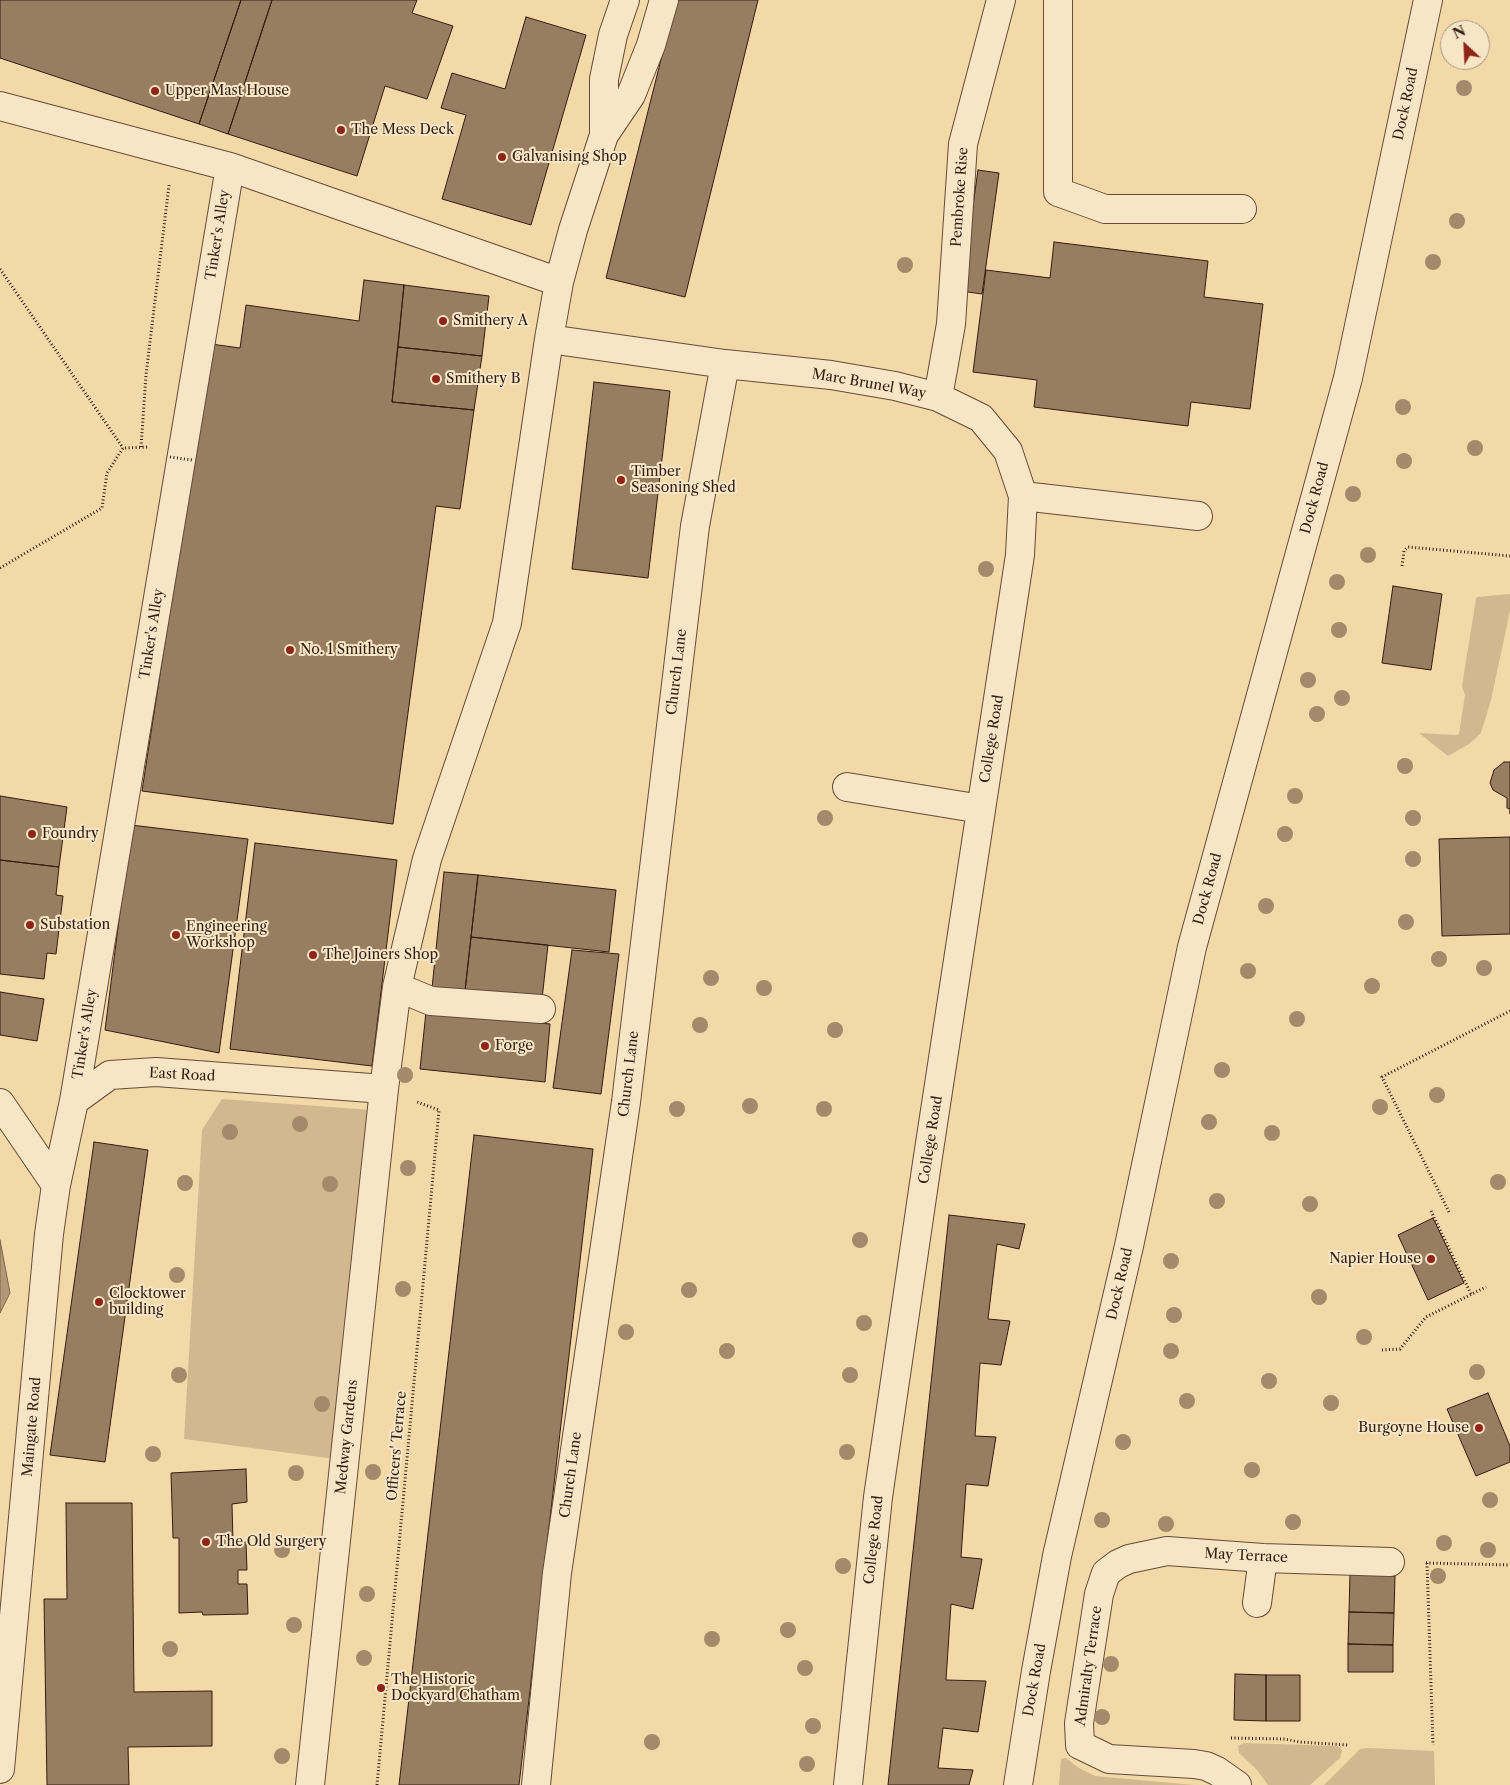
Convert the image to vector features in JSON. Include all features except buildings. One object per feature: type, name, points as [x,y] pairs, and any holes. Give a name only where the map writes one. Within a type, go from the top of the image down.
[{"type":"street","points":[[604,135],[604,79],[614,35],[625,0]]},
{"type":"street","points":[[604,135],[631,94],[651,45],[664,0]]},
{"type":"street","name":"Pembroke Rise","points":[[938,396],[951,324],[963,144],[1001,0]]},
{"type":"street","points":[[1058,0],[1058,192],[1105,209],[1242,209]]},
{"type":"street","name":"Dock Road","points":[[1018,1785],[1057,1556],[1129,1246],[1192,947],[1348,378],[1428,0]]},
{"type":"street","points":[[0,106],[230,167],[560,282]]},
{"type":"street","name":"Medway Gardens","points":[[310,1785],[384,1090],[397,988],[426,859],[507,623],[549,339],[560,282],[573,230],[604,135]]},
{"type":"street","name":"Tinker's Alley","points":[[74,1101],[230,167]]},
{"type":"street","name":"Marc Brunel Way","points":[[549,339],[726,364],[831,375],[896,386],[938,396],[981,418],[1008,451],[1023,496]]},
{"type":"street","name":"Church Lane","points":[[536,1785],[557,1573],[626,1102],[695,526],[726,364]]},
{"type":"street","points":[[1023,496],[1198,516]]},
{"type":"street","name":"College Road","points":[[848,1785],[878,1497],[1020,556],[1023,496]]},
{"type":"street","points":[[847,787],[981,809]]},
{"type":"street","points":[[397,988],[430,1000],[541,1009]]},
{"type":"street","name":"East Road","points":[[74,1101],[110,1075],[156,1072],[384,1090]]},
{"type":"street","points":[[56,1185],[74,1101]]},
{"type":"street","points":[[0,1102],[56,1185]]},
{"type":"street","name":"Maingate Road","points":[[0,1769],[49,1234],[56,1185]]},
{"type":"street","name":"May Terrace","points":[[1106,1573],[1129,1559],[1168,1551],[1263,1558],[1390,1562]]},
{"type":"street","points":[[1257,1603],[1263,1558]]},
{"type":"street","name":"Admiralty Terrace","points":[[1106,1573],[1099,1594],[1080,1714],[1080,1745],[1110,1759],[1206,1766],[1237,1785]]},
{"type":"path","points":[[141,448],[146,375],[173,152]]},
{"type":"path","points":[[0,269],[123,448]]},
{"type":"path","points":[[123,448],[155,447]]},
{"type":"path","points":[[0,568],[102,508],[107,473],[123,448]]},
{"type":"path","points":[[170,457],[192,460]]},
{"type":"path","points":[[1402,566],[1404,551],[1408,547],[1510,556]]},
{"type":"path","points":[[1449,1212],[1382,1077],[1510,1011]]},
{"type":"path","name":"Officers' Terrace","points":[[377,1785],[439,1110]]},
{"type":"path","points":[[1431,1211],[1471,1294]]},
{"type":"path","points":[[1382,1350],[1400,1348],[1426,1317],[1486,1287]]},
{"type":"path","points":[[1390,1562],[1510,1565]]},
{"type":"path","points":[[1427,1563],[1433,1745]]},
{"type":"path","points":[[1231,1738],[1285,1739],[1299,1742],[1348,1744]]},
{"type":"shaded area","points":[[1510,594],[1510,611],[1491,700],[1481,733],[1469,744],[1448,756],[1419,733],[1459,734],[1465,695],[1462,686],[1476,599],[1477,597]]},
{"type":"shaded area","points":[[222,1099],[372,1110],[335,1459],[184,1439],[202,1130]]},
{"type":"shaded area","points":[[0,1240],[10,1293],[0,1313]]},
{"type":"shaded area","points":[[1244,1743],[1337,1746],[1342,1751],[1340,1758],[1310,1785],[1268,1785],[1257,1770],[1239,1753],[1238,1746]]},
{"type":"shaded area","points":[[1360,1749],[1434,1751],[1435,1785],[1324,1785]]},
{"type":"shaded area","points":[[1066,1758],[1079,1768],[1095,1776],[1194,1785],[1059,1785],[1061,1759]]},
{"type":"place","name":"Upper Mast House","points":[[155,91]]},
{"type":"place","name":"The Mess Deck","points":[[341,130]]},
{"type":"place","name":"Galvanising Shop","points":[[502,157]]},
{"type":"place","name":"Smithery A","points":[[443,321]]},
{"type":"place","name":"Smithery B","points":[[436,379]]},
{"type":"place","name":"Timber Seasoning Shed","points":[[621,480]]},
{"type":"place","name":"No. 1 Smithery","points":[[290,650]]},
{"type":"place","name":"Foundry","points":[[32,834]]},
{"type":"place","name":"Substation","points":[[30,925]]},
{"type":"place","name":"Engineering Workshop","points":[[176,935]]},
{"type":"place","name":"The Joiners Shop","points":[[313,955]]},
{"type":"place","name":"Forge","points":[[485,1046]]},
{"type":"place","name":"Napier House","points":[[1431,1259]]},
{"type":"place","name":"Clocktower building","points":[[99,1302]]},
{"type":"place","name":"Burgoyne House","points":[[1479,1428]]},
{"type":"place","name":"The Old Surgery","points":[[206,1542]]},
{"type":"place","name":"The Historic Dockyard Chatham","points":[[381,1688]]}]
